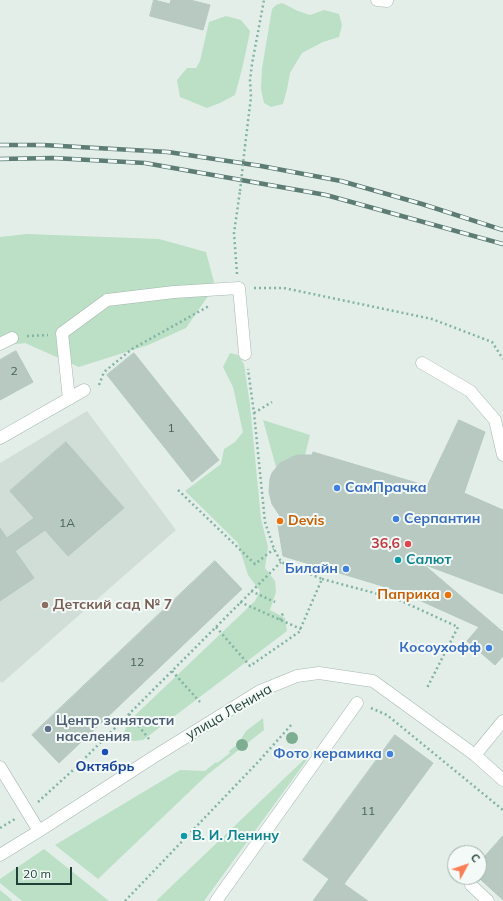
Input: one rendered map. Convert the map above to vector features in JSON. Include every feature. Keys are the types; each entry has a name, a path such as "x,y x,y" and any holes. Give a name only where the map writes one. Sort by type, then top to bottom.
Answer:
{"street":[{"path":"69,399 62,333 107,300 174,292 233,288 246,354"},
{"path":"0,344 12,338"},
{"path":"422,363 470,391 495,420 503,455"},
{"path":"0,438 84,390"},
{"name":"улица Ленина","path":"0,854 39,831 260,691 297,676 319,672 373,681 475,755 503,780"},
{"path":"216,901 357,703"},
{"path":"475,755 503,721"},
{"path":"0,767 39,831"},
{"path":"471,886 488,901"}],"path":[{"path":"98,388 104,372 132,349 221,300 233,288 236,254 234,233 251,97 250,80 264,0"},
{"path":"233,288 284,288 432,319 492,342 503,359"},
{"path":"12,338 62,333"},
{"path":"246,354 254,413 265,522 274,549 281,562 322,579 397,599 458,627 428,688"},
{"path":"254,413 272,402"},
{"path":"178,490 255,564 274,549"},
{"path":"0,828 27,812 72,771 281,562"},
{"path":"216,627 250,666 299,632 322,579"},
{"path":"251,591 275,602"},
{"path":"240,602 300,629"},
{"path":"280,620 283,613"},
{"path":"172,671 200,702"},
{"path":"357,703 387,715 503,810"},
{"path":"129,714 148,739"},
{"path":"126,901 292,724"}],"shaded area":[{"name":"Детский сад № 7","path":"87,411 176,530 2,683 0,681 0,463"}],"green space":[{"path":"282,3 310,15 324,10 339,14 342,25 339,37 323,42 302,53 290,73 283,104 271,107 264,103 261,89 262,68 272,9 276,5"},
{"path":"226,16 241,20 250,31 247,47 235,95 207,108 180,97 177,80 187,68 196,68 200,61 209,22"},
{"path":"27,234 159,239 206,252 215,286 186,328 148,345 79,367 25,343 0,346 0,237"},
{"path":"230,353 238,355 244,364 250,405 261,519 268,547 265,568 275,581 276,592 270,610 285,618 287,631 143,740 133,741 127,739 124,733 128,722 255,601 260,591 248,575 238,543 185,491 221,464 224,449 235,442 243,432 233,387 223,367"},
{"path":"263,420 310,435 305,455 289,458 276,467"},
{"path":"263,718 264,730 207,775 98,879 55,845 180,770 205,771 230,753 229,751 238,744 246,731"},
{"path":"314,750 204,901 156,901"},
{"path":"44,849 109,901 22,901 0,883 0,879"},
{"path":"0,890 12,900 12,901 0,901"}],"building":[{"path":"154,0 170,4 171,0 190,0 210,5 203,30 150,16"},
{"path":"16,351 33,382 0,400 0,360"},
{"path":"134,353 219,460 192,482 107,375"},
{"name":"Серпантин","path":"459,420 485,432 464,493 503,510 503,594 423,564 503,632 503,656 495,665 467,641 479,627 399,591 283,556 277,519 280,516 272,504 269,492 272,473 280,463 298,455 312,455 313,452 427,486"},
{"path":"66,442 124,508 68,556 45,530 15,551 34,578 0,601 0,528 7,538 34,518 10,491"},
{"path":"215,561 242,589 59,763 32,735"},
{"path":"395,735 433,763 344,884 368,901 313,901 329,879 303,860"},
{"path":"503,836 503,900 487,885 487,854"}],"railway":[{"path":"0,145 43,145 168,152 261,166 341,181 422,204 503,230"},
{"path":"0,159 53,158 145,163 326,195 503,244"}],"place":[{"name":"СамПрачка","path":"337,488"},
{"name":"Серпантин","path":"396,519"},
{"name":"Devis","path":"280,521"},
{"name":"36,6","path":"408,544"},
{"name":"Салют","path":"398,560"},
{"name":"Билайн","path":"346,569"},
{"name":"Паприка","path":"448,595"},
{"name":"Детский сад № 7","path":"45,605"},
{"name":"Косоухофф","path":"489,648"},
{"name":"Центр занятости населения","path":"48,729"},
{"name":"Октябрь","path":"105,752"},
{"name":"Фото керамика","path":"390,754"},
{"name":"В. И. Ленину","path":"184,836"}]}
